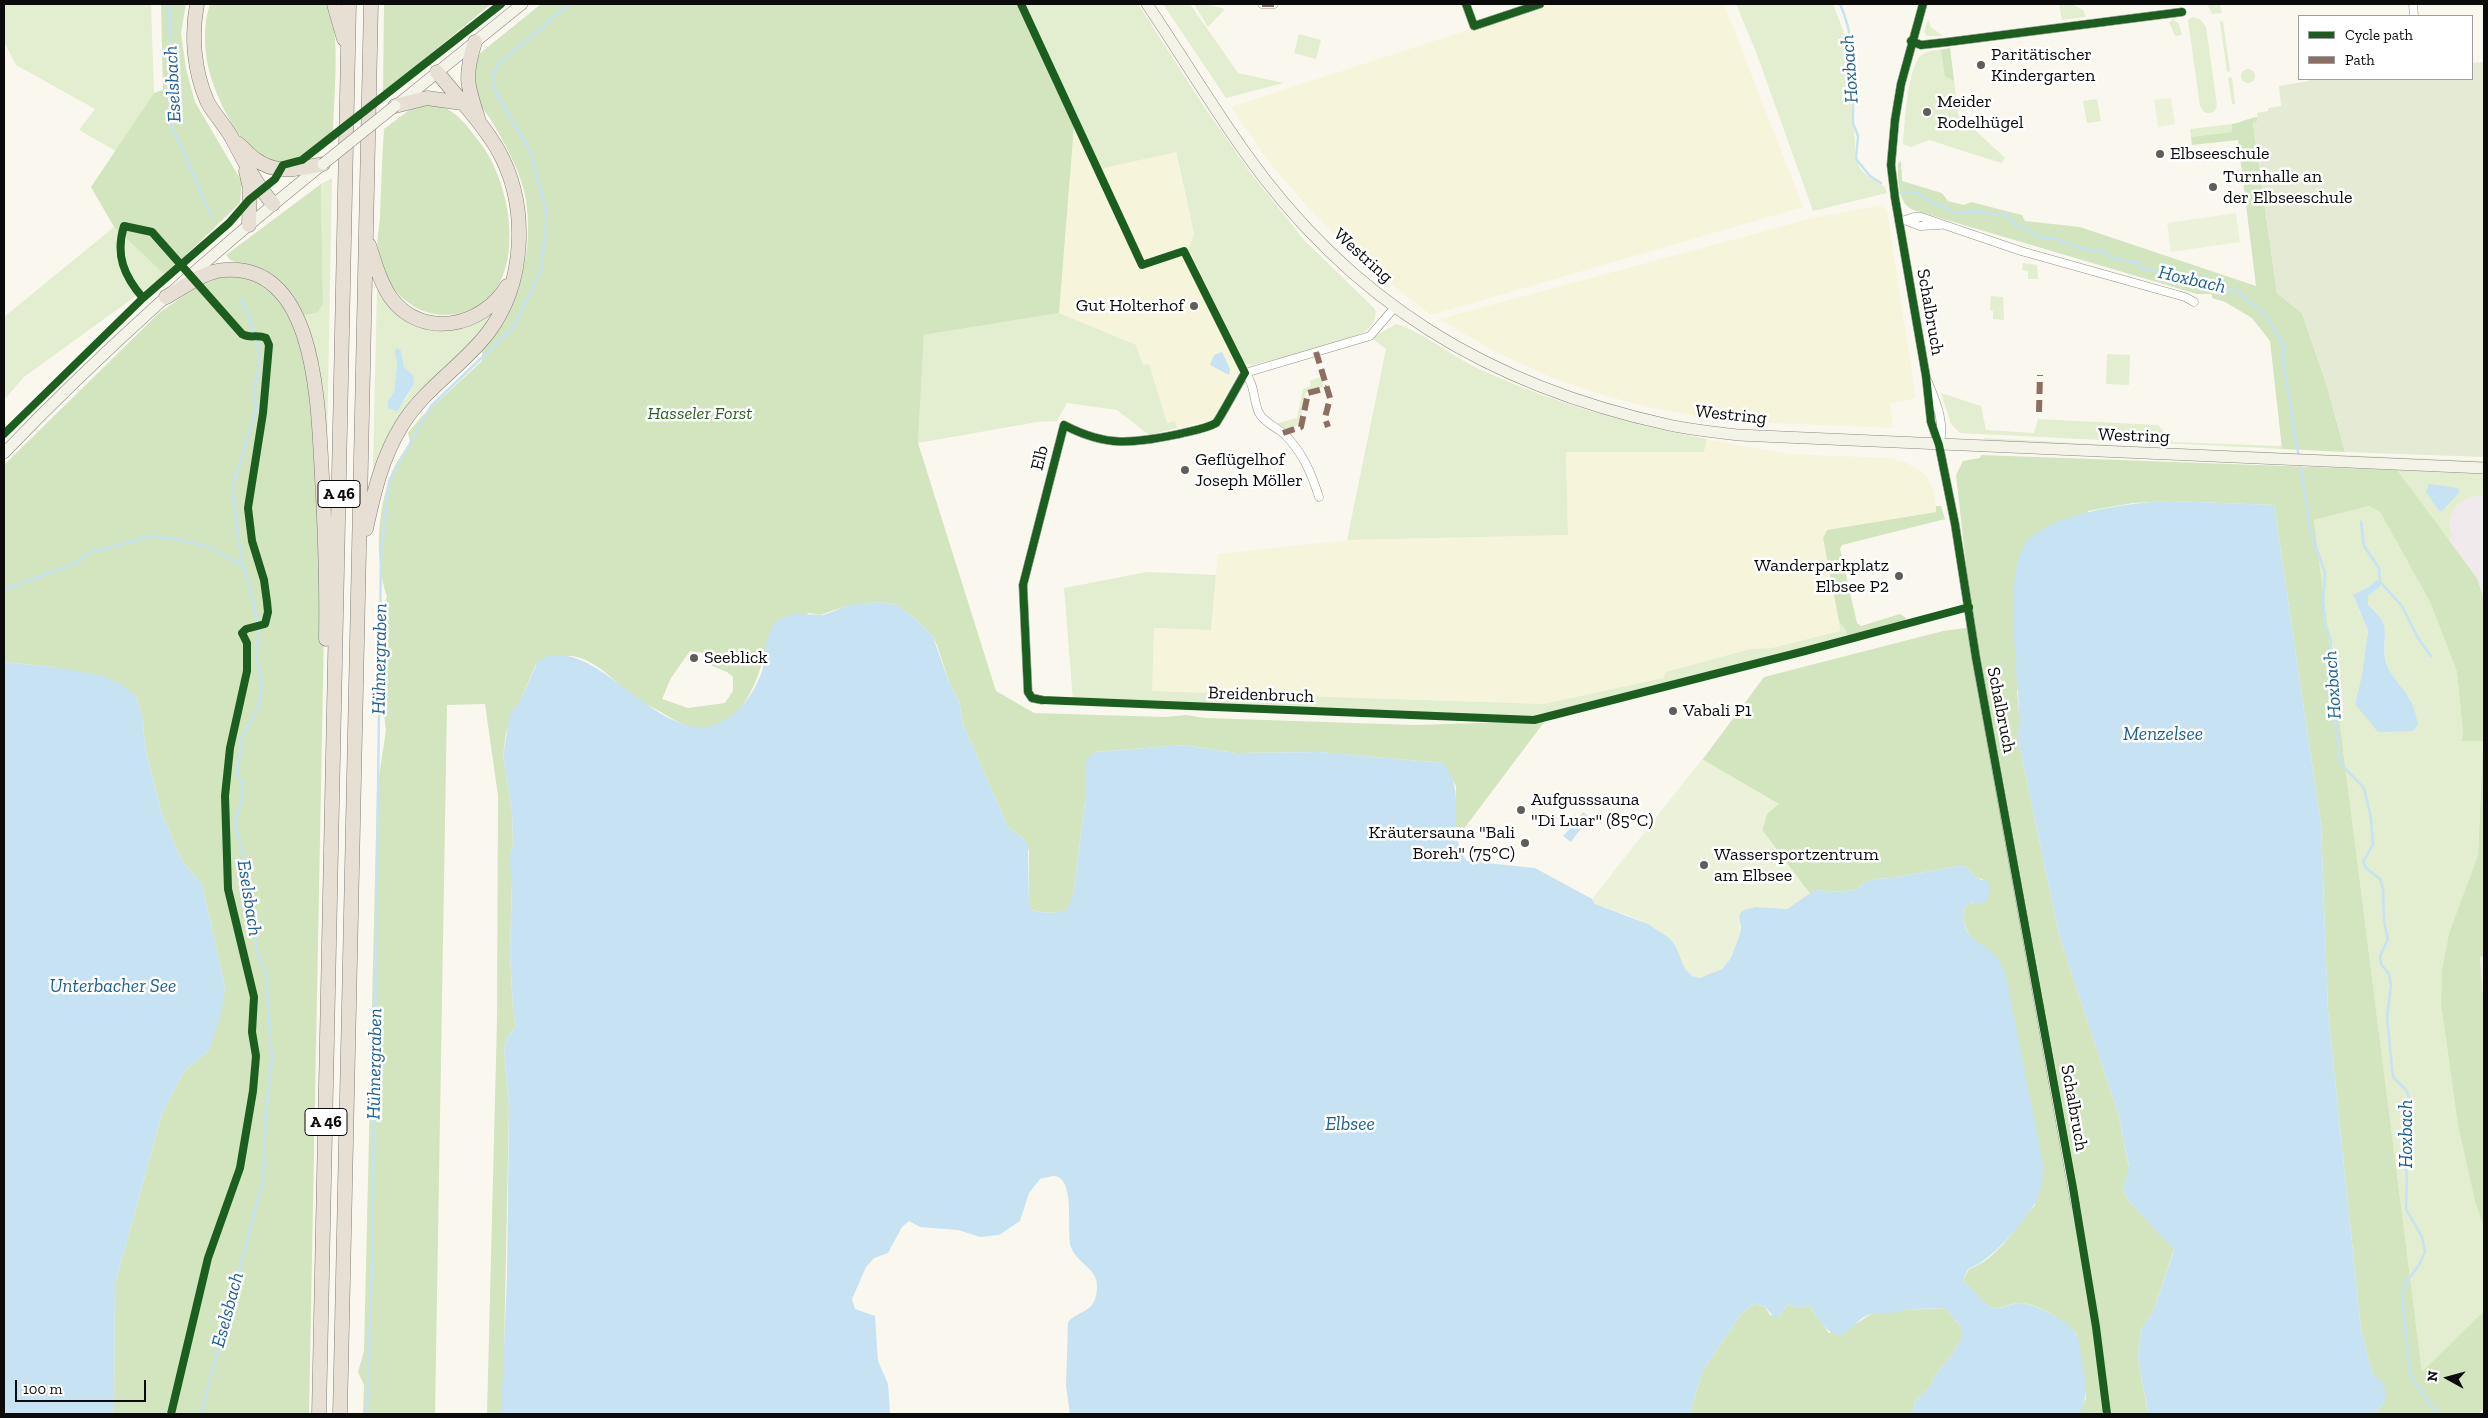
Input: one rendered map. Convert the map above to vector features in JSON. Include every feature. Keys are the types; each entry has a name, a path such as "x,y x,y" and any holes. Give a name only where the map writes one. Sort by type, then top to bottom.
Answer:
{"highway":[{"path":"334,4 348,52"},
{"name":"A 46","path":"319,1414 349,4"},
{"name":"A 46","path":"340,1414 371,4"},
{"path":"197,6 194,50 198,76 208,102 242,159 273,204"},
{"path":"475,42 467,71 467,80 481,126"},
{"path":"359,559 374,493 390,448 416,405 487,334 509,297 516,270 519,237 513,191 498,150 437,72"},
{"path":"396,106 426,98 462,103"},
{"path":"232,140 256,160 274,169 291,171 323,164"},
{"path":"242,159 250,188 249,225"},
{"path":"366,237 382,284 392,300 405,311 420,319 438,324 466,321 481,314 502,294 516,270"},
{"path":"166,297 216,271 233,270 250,273 272,283 281,292 294,314 312,363 318,401 326,548 326,660 334,674"}],"main road":[{"path":"4,453 53,402 166,297 273,204 522,4"},
{"name":"Westring","path":"1147,4 1245,152 1298,218 1352,272 1395,307 1459,350 1497,369 1547,390 1624,414 1672,425 1738,435 2484,468"}],"street":[{"path":"1262,4 1274,4"},
{"path":"1466,4 1474,26 1540,4"},
{"name":"Schalbruch","path":"1923,4 1901,84 1891,165 1895,198 1903,221 1931,422 1939,445 2075,1204"},
{"path":"1911,42 1921,45 2182,12"},
{"path":"1903,221 1914,217 1921,217 1940,225 2185,297 2194,302"},
{"path":"1319,497 1309,466 1297,449 1283,433 1260,415 1250,380 1245,373 1370,336 1395,307"},
{"name":"Elb","path":"1042,700 1032,698 1028,692 1023,585 1064,425 1079,433 1118,443 1134,443 1196,430 1217,422 1245,373"}],"shaded area":[{"path":"1548,4 1724,4 1803,207 1431,315 1367,266 1311,211 1268,161 1231,107"},
{"path":"1075,114 1100,169 1175,152 1194,233 1189,249 1242,361 1238,367 1238,373 1214,418 1207,422 1177,428 1175,422 1167,423 1149,364 1143,365 1136,345 1059,313"},
{"path":"1881,205 1887,211 1916,398 1890,404 1893,428 1723,421 1657,409 1602,395 1550,377 1492,350 1439,319 1813,218"},
{"path":"1707,439 1789,454 1890,458 1905,462 1926,475 1934,491 1937,512 1826,530 1823,538 1840,631 1772,648 1750,649 1666,672 1664,678 1544,704 1151,691 1154,628 1211,630 1218,554 1347,540 1568,535 1566,452 1704,452"},
{"path":"2401,475 2484,480 2484,599 2477,578"},
{"path":"2484,956 2484,1010 2480,957"}],"green space":[{"path":"4,4 151,4 154,93 116,151 79,130 95,109 16,65 4,42"},
{"path":"161,4 186,4 181,33 186,69 195,102 242,182 240,203 165,275 114,227 91,187 154,93 163,90"},
{"path":"210,4 330,4 336,52 333,133 303,157 282,163 268,160 243,139 232,124 215,90 207,61 205,32"},
{"path":"384,4 491,4 383,93"},
{"name":"Hasseler Forst","path":"541,4 1024,4 1075,114 1059,313 924,335 918,443 996,691 1034,713 1165,717 1186,715 1205,718 1415,725 1545,721 1460,834 1456,833 1456,786 1443,763 1319,752 1236,753 1183,745 1095,752 1085,765 1085,802 1073,896 1068,910 1045,912 1031,910 1029,905 1029,851 1024,839 1008,827 963,724 959,701 950,685 937,645 933,637 918,621 897,605 879,602 846,606 820,615 809,613 769,636 755,684 746,700 736,713 724,723 709,728 691,727 674,720 637,699 596,666 579,657 562,657 536,664 515,708 506,733 503,756 512,811 510,954 513,1010 516,1026 507,1038 504,1049 509,1109 503,1401 501,1414 487,1414 497,1020 498,796 485,704 447,705 435,1414 363,1414 364,1385 358,1372 364,1351 377,790 386,730 381,678 387,663 381,609 387,597 380,566 380,518 392,472 410,442 408,433 422,416 482,361 485,341 503,318 517,291 522,276 527,246 528,215 521,179 507,149 477,100 472,87 472,70 479,54","holes":["690,651 703,653 705,663 727,672 733,677 733,691 725,703 688,708 662,699 671,678"]},
{"path":"1024,4 1138,4 1203,105 1249,171 1304,240 1375,309 1376,315 1368,329 1331,345 1253,365 1242,361 1189,249 1194,233 1176,152 1100,169"},
{"path":"1163,4 1190,4 1238,73 1284,83 1226,98"},
{"path":"1194,4 1206,4 1225,9 1208,27"},
{"path":"1736,4 1833,4 1846,38 1856,159 1861,170 1885,187 1887,193 1813,211 1756,52"},
{"path":"2072,4 2083,10 2086,17 2062,20 2059,5"},
{"path":"2207,4 2220,4 2222,13 2212,14"},
{"path":"2193,17 2201,20 2206,27 2217,105 2214,111 2210,113 2204,112 2200,106 2188,20"},
{"path":"1928,19 1931,27 1943,36 1927,36 1924,32"},
{"path":"2173,19 2179,24 2182,35 2175,36 2169,22"},
{"path":"2223,21 2230,71 2227,72 2220,22"},
{"path":"1299,34 1321,40 1316,59 1294,53"},
{"path":"1950,48 1958,114 2005,158 2001,163 1929,140 1911,147 1903,144 1908,95 1913,69 1923,54"},
{"path":"1950,48 1954,81 1945,76 1941,50"},
{"path":"2484,62 2484,457 2345,452 2327,386 2302,313 2277,293 2253,122 2258,121 2257,113 2268,111 2268,108 2281,106 2279,86 2309,80 2473,80 2473,63"},
{"path":"2248,69 2253,71 2255,76 2253,81 2248,83 2243,81 2241,76 2243,71"},
{"path":"2232,77 2235,104 2232,104 2228,78"},
{"path":"2171,98 2175,124 2158,127 2154,100"},
{"path":"2097,99 2101,121 2087,123 2083,101"},
{"path":"426,103 444,107 458,117 481,144 499,178 509,220 507,263 501,281 490,297 481,304 464,312 449,315 434,314 421,310 409,303 389,282 382,269 377,250 384,129 408,111"},
{"path":"2257,117 2258,122 2253,123 2277,293 2302,313 2327,386 2345,452 2282,449 2270,341 2252,318 2225,302 2212,298 2212,294 2197,294 1913,210 1904,202 1901,196 1898,164 1901,161 1902,181 1942,193 1948,201 1964,205 1971,202 2022,215 2025,221 2080,227 2256,286 2238,140 2192,145 2191,137 2232,132 2232,124"},
{"path":"2232,124 2233,132 2191,137 2190,129"},
{"path":"332,178 327,442 301,316 323,303 321,184"},
{"path":"321,184 323,303 318,312 301,316 290,292 277,281 261,271 230,260 226,255"},
{"path":"2236,213 2240,242 2171,252 2167,223"},
{"path":"114,227 165,275 24,377 4,400 4,317"},
{"path":"2023,263 2037,265 2038,279 2028,279 2028,271 2022,270"},
{"path":"216,276 244,276 263,284 277,295 295,327 311,385 325,578 309,1414 112,1414 114,1406 115,1284 162,1114 183,1073 209,1050 225,987 202,884 182,861 161,811 146,752 142,716 136,696 53,667 4,662 4,465 159,313 206,280"},
{"path":"377,285 432,325 496,305 497,315 441,376 377,469 373,468","holes":["401,350 404,367 412,375 414,384 405,400 392,410 390,399 394,392 396,358"]},
{"path":"1991,296 2003,297 2004,320 1993,319 1993,311 1990,310"},
{"path":"1059,313 1136,345 1143,365 1149,364 1167,423 1175,421 1177,428 1149,435 1117,410 1067,403 1057,421 1037,422 918,443 924,335"},
{"path":"1396,324 1426,338 1473,366 1558,401 1617,419 1707,439 1704,452 1566,452 1568,535 1347,540 1386,349 1372,338"},
{"path":"2107,354 2130,355 2129,385 2106,384"},
{"path":"1321,377 1324,387 1306,392 1300,424 1282,430 1275,424 1297,418 1303,389 1311,386 1310,381"},
{"path":"1941,393 1981,406 1986,430 2034,433 2038,419 2158,425 2173,442 2282,446 2282,449 1960,433 1951,424"},
{"path":"1985,438 2484,461 2484,463 1983,440"},
{"path":"1981,455 2397,470 2477,578 2484,599 2484,956 2480,957 2484,1010 2484,1228 2475,1202 2458,1126 2441,1004 2442,969 2449,933 2478,855 2483,741 2461,741 2463,733 2457,672 2430,602 2380,512 2369,506 2314,520 2422,1372 2484,1311 2484,1409 2478,1414 2375,1414 2386,1399 2373,1375 2361,1330 2328,1011 2321,825 2274,505 2171,501 2133,503 2088,511 2017,691 2020,723 2018,739 2059,935 2118,1113 2129,1168 2123,1189 2128,1200 2174,1249 2152,1314 2141,1329 2138,1358 2148,1414 2079,1414 2086,1398 2076,1333 2058,1318 2034,1306 2020,1303 1997,1308 1989,1307 1963,1280 1969,1269 1979,1265 1997,1251 2035,1205 1996,957 1970,935 1964,923 1966,905 1984,903 1983,879 1976,878 1967,867 1957,866 1893,878 1874,879 1863,883 1858,889 1841,892 1815,890 1810,894 1762,830 1767,814 1688,779 1764,677 1943,631 1973,627 1956,475 1963,461 1980,458"},
{"path":"2397,470 2484,474 2484,495 2466,499 2456,507 2449,521 2450,532 2453,536 2447,539"},
{"path":"1936,506 1941,506 1945,519 1842,545 1840,549 1857,623 1861,626 1900,614 1906,618 1903,624 1848,636 1844,627 1839,622 1823,538 1827,530 1936,512"},
{"path":"2369,506 2380,512 2430,602 2457,672 2463,733 2461,740 2483,740 2478,855 2449,933 2442,969 2441,1004 2458,1126 2475,1202 2484,1228 2484,1311 2422,1373 2314,520","holes":["2376,581 2380,587 2368,596 2368,605 2381,618 2386,661 2390,671 2411,700 2355,704 2362,674 2368,631 2353,596"]},
{"path":"1147,572 1216,575 1211,630 1154,628 1152,691 1544,704 1663,678 1666,672 1750,649 1772,648 1840,631 1839,622 1844,627 1848,636 1605,701 1575,705 1531,718 1073,700 1064,588"},
{"name":"Wassersportzentrum am Elbsee","path":"1702,759 1779,804 1767,814 1762,830 1810,894 1787,909 1756,907 1739,917 1740,934 1738,943 1726,965 1706,976 1695,977 1685,969 1675,947 1668,938 1652,926 1595,904 1592,899"},
{"path":"1755,1303 1765,1307 1770,1315 1779,1316 1788,1304 1798,1308 1809,1306 1829,1333 1856,1324 1872,1314 1881,1312 1945,1308 1962,1328 1962,1338 1950,1357 1934,1376 1930,1387 1916,1400 1911,1414 1690,1414 1702,1372 1741,1314"}],"water":[{"path":"396,348 401,350 404,367 413,375 414,384 397,411 388,408 388,401 394,392 397,364"},
{"path":"1222,352 1230,369 1229,375 1210,365 1214,355"},
{"path":"2429,484 2458,488 2459,493 2442,511 2439,511 2426,492"},
{"name":"Menzelsee","path":"2171,501 2274,505 2321,825 2328,1011 2361,1330 2373,1375 2384,1383 2386,1399 2375,1414 2148,1413 2138,1358 2141,1329 2152,1314 2174,1250 2128,1200 2123,1189 2129,1167 2118,1113 2059,935 2018,739 2019,712 2013,606 2015,574 2022,549 2032,537 2048,526 2067,518 2112,507"},
{"path":"2376,580 2380,582 2380,587 2368,596 2368,605 2376,612 2384,626 2385,653 2388,667 2414,708 2418,724 2413,731 2378,732 2355,704 2362,674 2368,631 2353,595 2369,587"},
{"name":"Elbsee","path":"879,602 897,605 918,621 933,637 950,685 959,701 963,724 1008,827 1024,839 1028,845 1029,905 1031,910 1049,913 1067,910 1073,896 1085,802 1085,765 1088,758 1095,752 1183,745 1236,753 1320,752 1443,763 1451,774 1454,786 1457,837 1460,850 1467,861 1535,868 1592,899 1595,904 1648,924 1668,937 1675,945 1685,969 1692,976 1700,978 1722,969 1731,958 1741,928 1739,917 1741,912 1747,909 1756,907 1787,909 1815,890 1841,892 1858,889 1863,883 1874,879 1893,878 1957,866 1967,867 1976,878 1989,882 1989,894 1984,903 1966,905 1964,924 1971,936 1997,957 2005,971 2044,1168 2038,1196 2029,1213 2005,1242 1986,1259 1968,1269 1963,1280 1989,1307 1997,1308 2019,1303 2032,1306 2049,1313 2075,1332 2080,1349 2086,1391 2084,1403 2079,1414 1911,1414 1916,1400 1930,1387 1934,1376 1950,1357 1962,1338 1962,1328 1945,1308 1911,1309 1888,1314 1870,1314 1840,1336 1826,1328 1809,1306 1798,1308 1788,1304 1779,1316 1774,1317 1765,1307 1755,1303 1741,1314 1702,1372 1690,1414 1070,1414 1066,1386 1068,1322 1091,1306 1096,1296 1097,1287 1091,1270 1077,1257 1071,1247 1066,1187 1062,1180 1055,1176 1040,1179 1029,1193 1020,1221 999,1235 980,1237 958,1230 920,1227 909,1221 902,1227 888,1253 874,1258 866,1267 852,1299 855,1309 875,1316 878,1361 888,1384 890,1414 501,1414 507,1277 509,1109 504,1049 507,1038 516,1026 513,1010 510,954 512,881 509,858 513,845 512,811 503,756 510,714 520,701 538,661 557,655 577,659 598,669 660,713 681,724 702,727 713,725 732,715 748,698 763,668 771,628 780,619 795,614 821,615 850,605"},
{"name":"Unterbacher See","path":"4,662 53,667 104,676 122,685 136,696 142,716 146,752 161,811 182,861 202,884 225,987 220,1018 209,1050 183,1073 162,1114 115,1284 114,1406 112,1414 4,1414"},
{"path":"1583,812 1592,819 1588,825 1585,823 1571,842 1563,836 1575,823 1572,821 1575,814 1577,820"}],"waterway":[{"name":"Eselsbach","path":"169,4 173,128 211,216"},
{"name":"Hühnergraben","path":"367,1414 372,1265 381,553 389,481 431,406 513,328 541,271 547,216 531,152 496,93 492,78 498,64 570,4"},
{"name":"Hoxbach","path":"1840,4 1852,47 1853,123 1858,136 1856,159 1870,176 1881,183"},
{"name":"Hoxbach","path":"1900,193 1916,192 1952,213 1981,211 1992,215 2007,215 2016,226 2023,226 2039,237 2057,239 2084,249 2104,252 2112,258 2138,263 2142,269 2173,274 2182,279 2207,282 2218,288 2238,291 2266,316 2284,344 2283,360 2299,458"},
{"name":"Eselsbach","path":"201,1414 263,1180 266,1111 272,1059 266,975 257,952 253,913 242,873 243,857 235,824 242,797 242,782 237,774 242,737 259,706 262,682 256,654 259,633 241,556 232,489 256,410 254,389 259,367 258,348 249,317 241,299"},
{"name":"Hoxbach","path":"2300,463 2310,529 2325,573 2323,603 2325,623 2331,641 2329,664 2340,763 2364,788 2371,818 2373,844 2363,862 2366,868 2380,879 2383,889 2384,921 2388,939 2380,956 2381,964 2389,974 2391,985 2387,1017 2393,1077 2407,1091 2410,1104 2404,1157 2407,1176 2406,1209 2422,1237 2425,1252 2419,1265 2405,1284 2402,1295 2410,1374 2429,1404 2439,1414"},
{"path":"2361,522 2364,546 2379,568 2380,582 2402,606 2418,638 2431,656"},
{"path":"4,590 76,563 89,553 152,536 181,540 212,548 243,566"}],"marked path":[{"path":"1262,4 1274,4"},
{"path":"1316,352 1330,398 1325,418 1328,427"},
{"path":"2039,412 2040,375"},
{"path":"1283,433 1301,427 1308,393 1327,388"}],"cycle path":[{"path":"4,434 143,298 229,223 249,200 275,179 283,165 302,160 501,4"},
{"name":"Breidenbruch","path":"1021,4 1142,265 1184,251 1245,373 1216,423 1203,428 1147,440 1120,441 1094,437 1064,425 1023,585 1028,692 1032,698 1042,700 1534,720 1969,607"},
{"path":"1466,4 1474,26 1540,4"},
{"path":"1923,4 1901,84 1895,120 1891,165 1895,198 1926,376 1931,422 1939,445 1955,524 1976,658 2073,1188 2096,1327 2107,1414"},
{"path":"1911,41 1921,45 2182,12"},
{"path":"143,298 131,282 123,265 120,246 124,226 152,232 242,334 266,338 269,345 263,413 248,508 252,541 264,580 268,612 265,624 246,629 242,633 247,643 247,671 230,748 225,796 228,889 254,997 252,1032 256,1056 253,1091 240,1168 208,1258 171,1414"}],"place":[{"name":"Paritätischer Kindergarten","path":"1981,65"},
{"name":"Meider Rodelhügel","path":"1927,112"},
{"name":"Elbseeschule","path":"2160,154"},
{"name":"Turnhalle an der Elbseeschule","path":"2213,187"},
{"name":"Gut Holterhof","path":"1194,306"},
{"name":"Geflügelhof Joseph Möller","path":"1185,470"},
{"name":"Wanderparkplatz Elbsee P2","path":"1899,576"},
{"name":"Seeblick","path":"694,658"},
{"name":"Vabali P1","path":"1673,711"},
{"name":"Aufgusssauna \"Di Luar\" (85°C)","path":"1521,810"},
{"name":"Kräutersauna \"Bali Boreh\" (75°C)","path":"1525,843"},
{"name":"Wassersportzentrum am Elbsee","path":"1704,865"}]}
